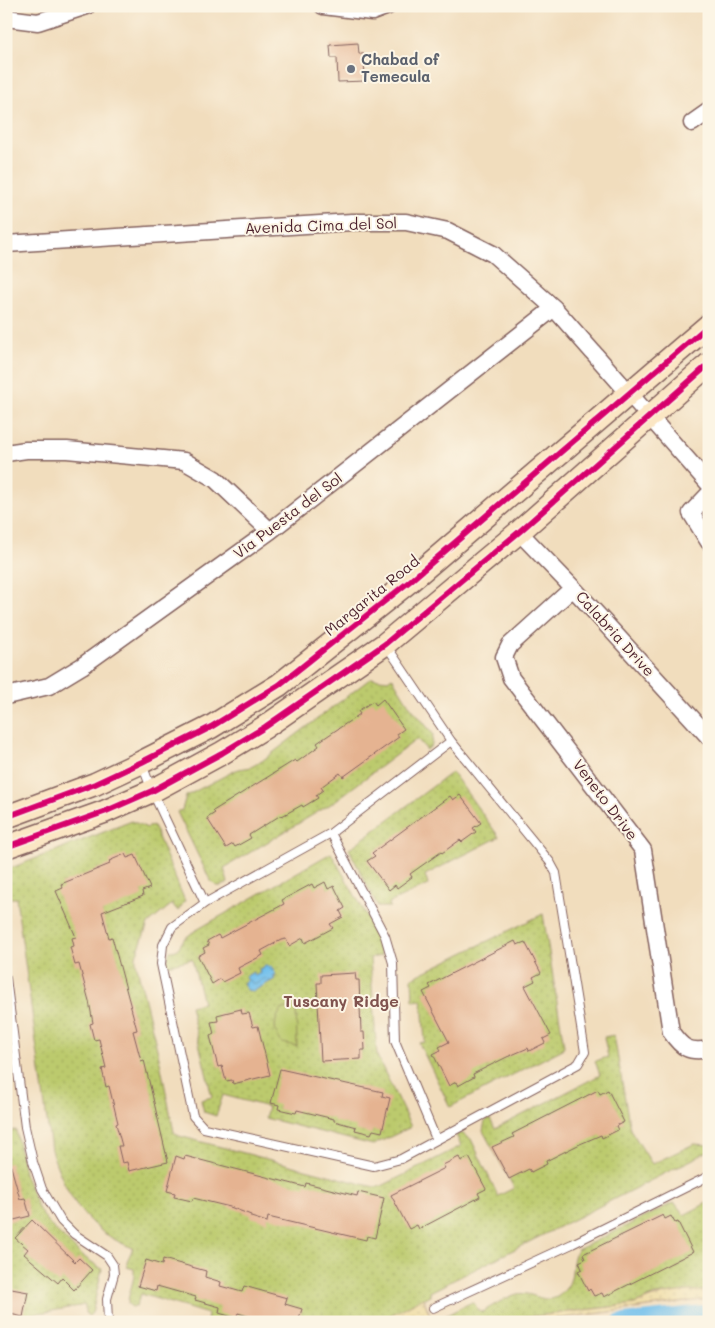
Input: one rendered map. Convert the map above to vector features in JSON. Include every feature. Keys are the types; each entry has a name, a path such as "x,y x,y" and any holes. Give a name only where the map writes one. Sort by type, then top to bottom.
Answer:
{"main road":[{"name":"Margarita Road","path":"6,816 95,784 142,762 210,727 279,685 410,581 709,325"},
{"path":"6,847 104,812 152,791 222,754 265,727 386,644 518,532 709,364"}],"street":[{"path":"6,18 38,22 87,6"},
{"path":"322,6 372,12 388,6"},
{"path":"692,123 709,111"},
{"name":"Avenida Cima del Sol","path":"6,244 352,222 406,222 448,231 493,254 554,308 709,484"},
{"name":"Via Puesta del Sol","path":"6,696 49,686 82,666 270,531 554,308"},
{"path":"6,453 26,450 67,450 184,461 215,479 270,531"},
{"path":"709,494 691,513 709,542"},
{"name":"Calabria Drive","path":"518,532 573,588 709,737"},
{"name":"Veneto Drive","path":"573,588 510,645 504,657 511,678 643,850 671,1032 682,1047 698,1051 709,1049"}],"lane":[{"path":"386,644 451,741 550,862 556,873 585,1052 578,1064 401,1159 374,1166 204,1128 193,1116 161,964 163,945 172,927 205,903 331,833 451,741"},
{"path":"142,762 152,791 205,903"},
{"path":"331,833 385,936 393,964 395,1041 436,1139"},
{"path":"6,978 25,1127 33,1162 42,1189 61,1221 74,1234 107,1256 113,1265 114,1274 107,1299 108,1322"},
{"path":"433,1308 564,1248 709,1176"}],"green space":[{"path":"392,677 410,706 433,734 432,745 427,750 417,739 331,804 224,868 228,883 216,886 210,880 177,812 182,810 186,796 238,769 251,767 262,761 371,678 388,680"},
{"path":"452,772 499,837 425,875 428,885 389,903 390,907 378,907 349,849"},
{"path":"132,821 147,828 153,825 185,901 178,911 172,904 148,924 136,956 174,1132 179,1136 374,1187 382,1186 461,1146 456,1135 461,1133 471,1139 498,1196 514,1188 483,1131 485,1121 490,1119 495,1129 600,1075 595,1061 608,1057 604,1037 614,1035 630,1129 652,1164 694,1144 709,1145 709,1151 430,1292 430,1295 389,1316 389,1322 207,1321 208,1314 141,1294 136,1306 132,1307 128,1304 134,1269 127,1267 127,1261 133,1248 116,1241 102,1232 80,1210 64,1182 51,1150 16,898 6,898 6,870"},
{"path":"331,853 377,934 381,956 370,958 377,1056 411,1127 373,1145 265,1118 268,1107 223,1095 216,1116 204,1112 201,1100 212,1097 190,1006 203,1003 192,959 168,965 166,962 170,951 177,950 184,939 193,932"},
{"path":"543,914 564,1046 561,1050 450,1107 419,1043 425,1042 422,1000 413,1001 412,978"},
{"path":"296,1006 297,1046 282,1043 275,1026 282,1009"},
{"path":"16,1130 24,1173 38,1208 48,1223 80,1254 102,1269 92,1313 89,1316 85,1313 85,1305 34,1314 34,1322 6,1322 6,1131"},
{"path":"709,1202 709,1291 655,1295 635,1304 486,1322 433,1322 470,1303 474,1303 478,1310 482,1312 517,1294 548,1299 555,1298 561,1294 569,1283 577,1250 671,1204 675,1203 684,1215"},
{"path":"709,1309 709,1317 652,1322 604,1322 674,1311"}],"sand":[{"path":"709,1291 709,1299 532,1322 486,1322 635,1304 671,1293"},
{"path":"423,1298 433,1322 389,1322 389,1316"}],"water":[{"path":"267,965 268,967 271,966 276,975 273,976 275,979 252,992 248,991 243,983 247,981 245,977 253,972 255,976 260,973 259,969"}],"building":[{"name":"Chabad of Temecula","path":"358,43 359,54 364,54 365,81 338,82 337,58 331,58 330,45"},
{"path":"383,699 404,729 397,734 399,737 343,777 340,773 321,787 323,790 316,795 318,798 303,807 302,805 281,815 249,835 251,838 235,847 233,844 226,848 207,818 215,813 213,811 295,760 297,762 319,746 317,743 360,714 358,711 373,701 376,705"},
{"path":"460,795 481,823 473,828 476,832 462,842 460,840 441,852 410,874 412,877 397,888 395,885 389,890 367,861 375,856 372,853 450,796 453,800"},
{"path":"125,854 127,858 135,855 150,888 142,891 143,896 102,912 109,938 112,937 137,1030 133,1031 141,1061 144,1060 168,1162 129,1171 127,1162 122,1163 118,1146 122,1146 116,1124 118,1123 109,1086 106,1087 102,1069 106,1068 99,1039 94,1040 90,1024 93,1023 89,1001 79,964 75,965 70,947 74,946 72,938 76,937 56,891 63,888 61,884 110,864 109,861"},
{"path":"325,882 328,889 334,886 345,908 340,911 343,917 330,924 333,928 305,943 303,938 289,946 286,939 281,940 261,951 263,955 238,968 240,973 222,982 220,979 212,984 198,956 205,952 203,948 209,945 207,941 218,935 220,938 284,904 282,900 312,884 314,888"},
{"path":"515,941 517,945 525,942 541,973 533,977 535,981 525,986 551,1035 543,1039 545,1043 529,1051 528,1048 507,1057 473,1074 474,1077 458,1086 456,1082 449,1086 433,1054 441,1050 439,1047 449,1042 423,992 431,988 429,985"},
{"path":"355,973 356,980 359,980 361,1032 364,1032 365,1050 361,1050 361,1059 321,1061 317,983 321,983 321,975"},
{"path":"241,1009 242,1014 249,1013 253,1027 258,1026 270,1075 233,1084 232,1080 226,1081 222,1066 218,1067 210,1036 214,1034 211,1022 218,1021 217,1015"},
{"path":"280,1069 383,1092 382,1096 390,1098 382,1132 373,1130 371,1134 355,1130 356,1127 334,1121 334,1119 297,1110 296,1113 278,1109 279,1105 271,1103"},
{"path":"598,1090 600,1094 608,1090 624,1122 616,1126 618,1130 602,1138 601,1135 580,1144 546,1161 547,1164 531,1172 529,1169 509,1179 492,1147 514,1137 512,1134"},
{"path":"176,1156 184,1159 185,1156 305,1187 306,1183 357,1196 358,1192 384,1198 375,1238 367,1236 366,1240 268,1217 267,1222 230,1207 193,1198 192,1201 174,1197 175,1193 167,1191"},
{"path":"459,1157 461,1161 469,1157 486,1189 478,1193 480,1197 419,1229 417,1225 409,1229 391,1195 445,1168 443,1165"},
{"path":"10,1163 20,1199 25,1198 30,1216 6,1222 6,1164"},
{"path":"663,1215 665,1219 671,1216 675,1223 678,1222 693,1252 604,1297 602,1293 594,1296 590,1289 588,1291 578,1271 582,1269 579,1262 585,1259 583,1254"},
{"path":"32,1220 75,1262 79,1258 92,1270 74,1290 62,1278 58,1283 24,1254 28,1249 15,1238"},
{"path":"163,1259 206,1271 205,1277 221,1282 220,1286 242,1292 244,1286 287,1298 285,1304 302,1309 298,1322 267,1322 238,1313 236,1318 219,1313 220,1307 195,1300 196,1297 157,1286 156,1291 138,1286 146,1260 162,1265"},
{"path":"6,1288 28,1292 23,1317 6,1313"}],"waterway":[{"path":"620,1322 709,1312"}],"cycle path":[{"path":"6,817 95,784 142,762 211,727 279,685 410,581 709,325"},
{"path":"6,847 104,812 152,791 265,727 385,644 519,532 709,364"}],"place":[{"name":"Chabad of Temecula","path":"351,69"}],"district":[{"name":"Tuscany Ridge","path":"341,1001"}]}
